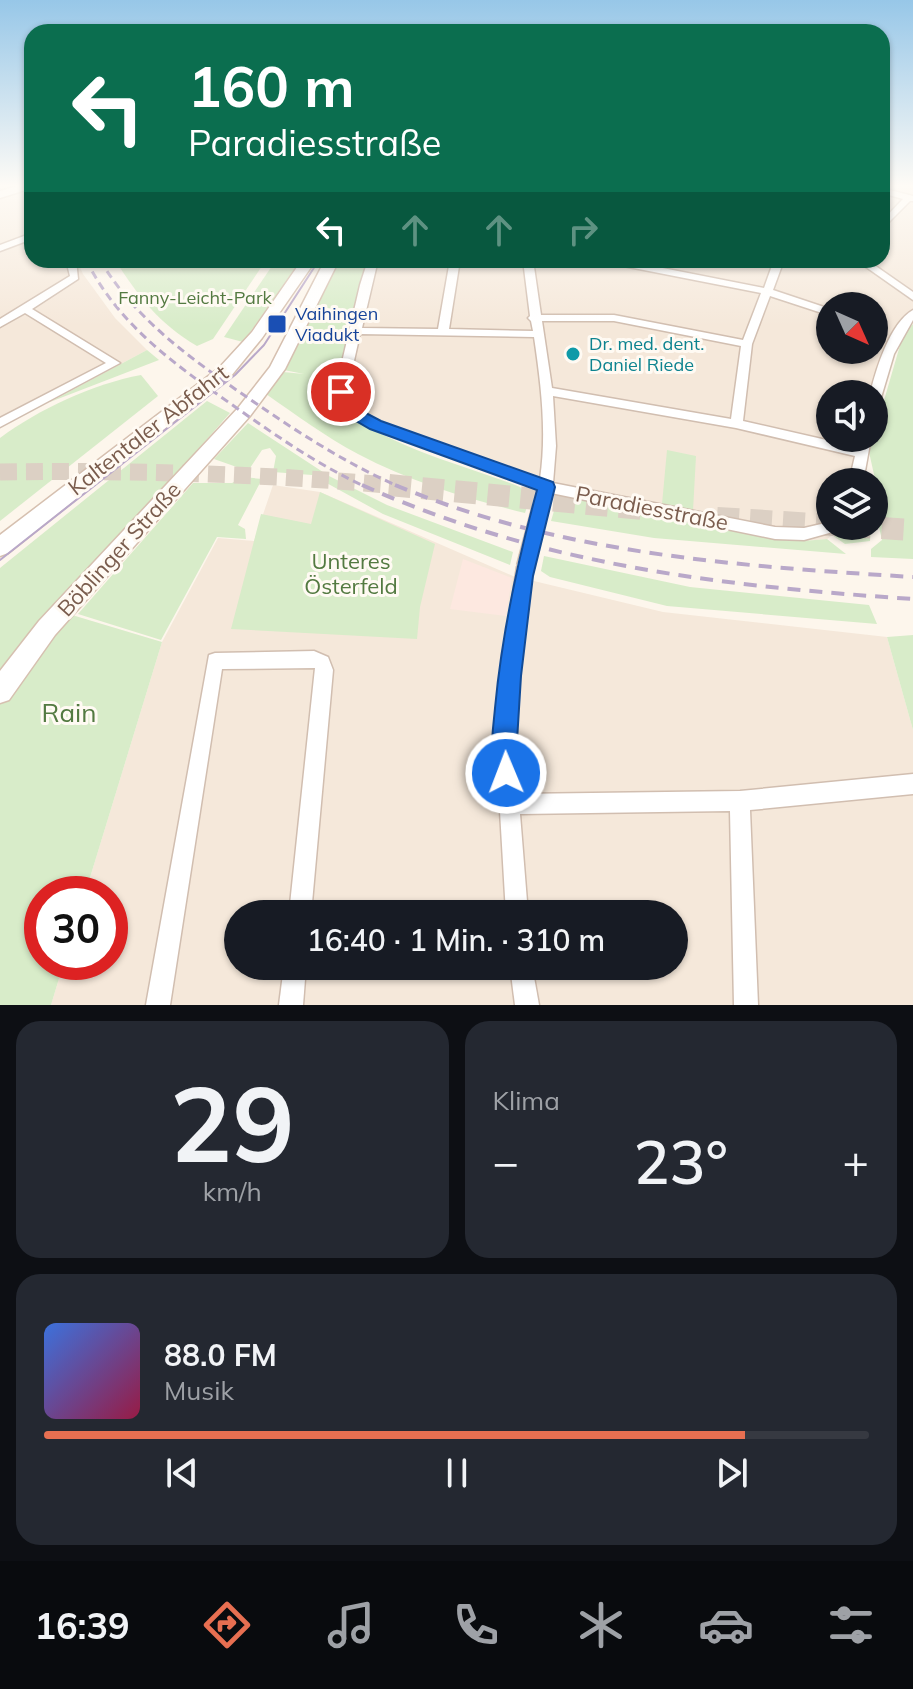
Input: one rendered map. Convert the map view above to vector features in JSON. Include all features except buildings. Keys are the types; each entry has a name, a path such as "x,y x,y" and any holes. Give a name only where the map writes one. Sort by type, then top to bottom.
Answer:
{"main road":[{"name":"Kaltentaler Abfahrt","path":"0,547 225,372 257,335 303,268"},
{"name":"Böblinger Straße","path":"0,691 47,628 244,412 286,355 328,268"}],"street":[{"path":"0,248 24,239"},
{"path":"0,324 75,277 73,268"},
{"name":"Paradiesstraße","path":"370,268 361,291 356,331 345,363 341,392 357,415 407,438 546,487 775,533 804,534 816,531"},
{"path":"443,332 454,268"},
{"path":"516,900 507,804 506,715 525,567 546,487 547,391 533,318 529,268"},
{"path":"655,268 766,291 816,308"},
{"path":"678,272 680,268"},
{"path":"736,424 747,344 776,268"},
{"path":"872,268 913,297"},
{"path":"0,423 113,364 112,360 25,309"},
{"path":"0,311 12,317"},
{"path":"880,380 899,329 913,313"},
{"path":"533,318 614,318 747,344"},
{"path":"356,331 537,334"},
{"path":"547,391 736,424 862,453 859,468"},
{"path":"158,1005 215,661 314,659 322,663 324,670 301,900"},
{"path":"507,804 740,801 913,784"},
{"path":"740,801 746,1005"},
{"path":"291,1005 294,980"},
{"path":"523,980 527,1005"}],"shaded area":[{"path":"0,232 24,232 24,268 80,268 115,318 147,350 50,402 45,399 0,420"},
{"path":"890,232 913,232 913,315 900,329 885,380 816,380 816,452 866,452 864,468 816,468 816,540 803,541 687,521 551,488 356,411 345,390 374,268 890,268"},
{"path":"273,485 320,492 513,576 663,612 887,637 913,730 913,1005 51,1005 59,980 128,980 128,876 90,876 162,642 218,538 254,541"},
{"path":"463,559 512,578 506,616 450,609"}],"green space":[{"name":"Fanny-Leicht-Park","path":"120,268 261,268 213,339 197,346 171,328 132,286"},
{"path":"271,268 296,268 243,342 224,337"},
{"path":"335,268 367,268 338,373 335,401 354,417 399,442 520,487 530,497 525,513 440,489 398,473 334,440 266,394 283,372 304,374 284,370"},
{"path":"913,324 913,559 871,557 871,549 882,540 888,540 888,468 873,468 869,452 888,452 888,387 903,335"},
{"path":"147,350 159,360 50,402"},
{"path":"141,375 158,396 0,521 0,438 67,399"},
{"name":"Rain","path":"207,401 230,413 137,519 62,612 162,642 90,876 24,876 24,980 59,980 51,1005 0,1005 0,568"},
{"path":"248,423 329,476 387,505 513,552 510,565 383,514 312,475 273,472 276,456 270,448 262,450 248,471 214,459"},
{"path":"667,450 696,456 693,511 662,504"},
{"path":"243,477 262,479 238,525 245,529 246,539 217,537 161,640 78,614 193,483 232,483"},
{"name":"Unteres Österfeld","path":"320,492 435,544 420,607 417,639 231,629 261,514 311,524"},
{"path":"559,494 777,537 803,541 828,540 846,554 654,538 551,521"},
{"path":"839,540 870,540 870,541 845,544"},
{"path":"544,556 690,587 869,605 877,624 667,606 550,577 541,571"},
{"path":"913,635 913,730 887,637"}],"tunnel":[{"path":"0,472 205,474 409,487"},
{"path":"389,485 642,509"},
{"path":"717,518 913,530"}],"tram line":[{"path":"0,560 235,375 264,345 314,268"}],"railway":[{"path":"91,268 114,304 168,358 280,438 363,485"},
{"path":"105,268 149,321 187,354 305,436 399,486"},
{"path":"363,485 496,535 564,553 701,578 913,599"},
{"path":"395,485 399,486"},
{"path":"399,486 457,508 585,542 715,561 913,577"}],"place":[{"name":"Vaihingen Viadukt","path":"277,324"},
{"name":"Dr. med. dent. Daniel Riede","path":"573,354"}],"route":[{"path":"341,392 357,415 376,425 546,487 523,576 509,676 506,773"}]}
